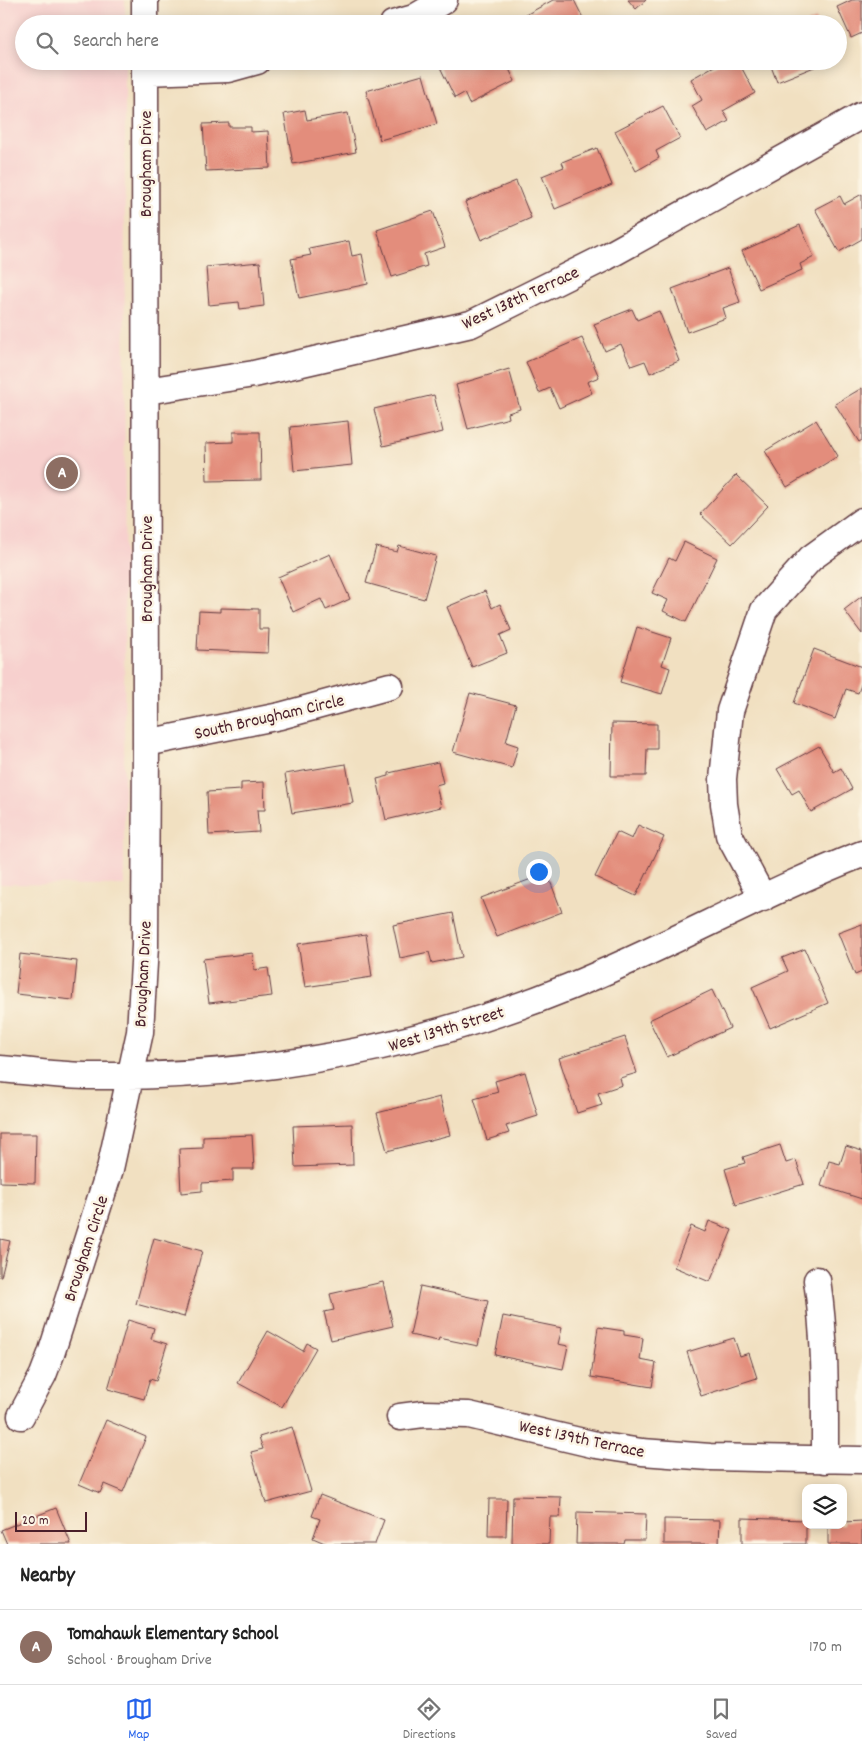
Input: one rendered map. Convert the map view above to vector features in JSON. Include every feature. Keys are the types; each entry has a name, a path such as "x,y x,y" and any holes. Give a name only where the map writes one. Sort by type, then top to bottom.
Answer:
{"street":[{"path":"145,0 145,15"},
{"path":"419,15 444,0"},
{"name":"Brougham Drive","path":"131,1075 140,1032 145,946 146,390 144,70"},
{"name":"West 138th Terrace","path":"146,390 254,374 471,324 606,257 862,115"},
{"path":"763,898 729,835 724,804 723,779 730,712 764,610 811,558 862,521"},
{"name":"South Brougham Circle","path":"146,743 280,716 390,686"},
{"name":"West 139th Street","path":"0,1069 90,1076 225,1072 278,1066 381,1047 471,1023 583,981 862,854"},
{"name":"Brougham Circle","path":"21,1416 43,1375 57,1335 110,1169 131,1075"},
{"path":"817,1280 823,1319 825,1460"},
{"name":"West 139th Terrace","path":"400,1417 423,1414 469,1414 596,1445 642,1452 710,1457 862,1460"}],"shaded area":[{"path":"0,0 125,0 125,15 15,15 15,70 125,70 124,885 0,884"}],"building":[{"path":"553,0 574,0 582,15 526,15"},
{"path":"628,0 646,0 636,9"},
{"path":"852,0 862,0 862,33 851,38 847,29 847,15 841,15 837,7"},
{"path":"441,70 510,70 515,81 469,104 464,93 455,98"},
{"path":"707,70 743,70 755,93 723,111 729,121 707,133 692,106 702,100 691,79"},
{"path":"772,70 807,70 777,82"},
{"path":"423,75 437,124 380,140 366,91"},
{"path":"663,106 680,138 656,151 659,158 636,171 615,131"},
{"path":"305,110 307,120 348,113 356,152 293,164 284,114"},
{"path":"229,123 229,127 251,127 251,132 268,131 270,168 206,171 203,124"},
{"path":"597,148 612,185 555,209 542,176 564,167 562,162"},
{"path":"516,181 531,218 481,240 465,202"},
{"path":"862,194 862,239 839,252 815,209 840,196 844,204"},
{"path":"433,211 445,247 424,254 427,266 392,277 377,230"},
{"path":"800,225 814,257 800,264 802,270 759,289 742,251"},
{"path":"349,241 352,256 362,254 368,284 299,298 291,259 311,255 309,249"},
{"path":"260,262 264,306 240,309 239,302 209,305 206,267"},
{"path":"728,268 740,302 723,308 726,318 687,332 672,289"},
{"path":"632,309 637,320 659,311 679,361 650,373 645,361 631,366 621,344 605,351 594,324"},
{"path":"582,338 599,377 587,382 592,393 559,408 550,388 539,393 526,362"},
{"path":"509,369 520,409 508,413 509,418 468,429 456,385"},
{"path":"862,388 862,440 859,442 835,404"},
{"path":"434,395 443,432 383,446 374,409"},
{"path":"816,420 838,456 787,487 765,451"},
{"path":"348,421 352,465 294,471 290,427"},
{"path":"233,432 260,432 261,480 207,481 206,443 233,442"},
{"path":"736,475 768,506 732,544 700,514"},
{"path":"684,542 717,558 686,622 663,611 668,600 652,593 669,558 675,561"},
{"path":"399,546 436,556 424,599 366,583 376,547 397,552"},
{"path":"330,554 350,599 326,610 321,599 293,612 278,577"},
{"path":"485,591 492,608 500,604 511,630 500,635 507,653 472,667 447,607"},
{"path":"862,596 862,634 844,610"},
{"path":"220,608 259,609 259,629 269,629 268,653 197,650 199,611 220,612"},
{"path":"637,627 671,638 662,665 670,668 662,694 620,682"},
{"path":"814,649 862,667 862,682 858,693 846,689 835,719 794,703"},
{"path":"470,693 516,705 506,742 518,746 512,768 453,752"},
{"path":"612,723 657,724 657,749 647,749 646,776 611,776"},
{"path":"819,746 834,772 841,768 852,789 811,812 799,790 792,794 777,769"},
{"path":"438,762 443,783 436,785 441,807 386,820 377,779 389,776 389,773"},
{"path":"346,764 353,803 292,813 285,774"},
{"path":"264,782 265,810 257,810 259,832 209,835 207,792 241,790 241,783"},
{"path":"638,825 664,837 636,896 595,877 617,832 632,839"},
{"path":"547,873 562,912 497,937 481,898"},
{"path":"453,913 462,957 432,963 429,952 400,958 393,925"},
{"path":"862,924 862,972 855,975 838,933"},
{"path":"366,934 372,977 305,987 298,944"},
{"path":"805,949 828,1003 770,1028 752,987 788,971 782,958"},
{"path":"253,953 254,970 268,968 272,996 209,1003 203,959"},
{"path":"20,954 77,961 73,1000 16,994"},
{"path":"712,990 730,1028 667,1057 649,1020"},
{"path":"625,1037 637,1073 620,1078 622,1085 598,1093 602,1105 577,1113 559,1058"},
{"path":"525,1072 538,1116 506,1126 509,1133 487,1140 474,1099 498,1092 495,1081"},
{"path":"440,1097 450,1135 387,1151 377,1113"},
{"path":"352,1124 353,1165 295,1167 293,1126"},
{"path":"0,1134 36,1134 35,1183 0,1182"},
{"path":"252,1135 254,1169 233,1169 233,1181 202,1183 202,1191 181,1193 179,1149 203,1148 203,1137"},
{"path":"780,1145 786,1163 796,1160 804,1184 736,1205 725,1169 745,1163 743,1157"},
{"path":"846,1146 862,1151 862,1199 821,1186 829,1161 840,1164"},
{"path":"709,1221 732,1230 710,1282 674,1267 691,1226 705,1232"},
{"path":"154,1238 202,1251 184,1317 136,1304"},
{"path":"0,1239 10,1241 1,1277 0,1277"},
{"path":"383,1282 393,1326 331,1340 324,1312 334,1310 330,1294"},
{"path":"420,1286 488,1301 478,1346 439,1338 438,1341 410,1335"},
{"path":"503,1316 562,1328 558,1344 568,1346 563,1369 495,1355"},
{"path":"128,1320 154,1328 151,1339 167,1344 156,1381 150,1379 144,1399 108,1389"},
{"path":"598,1327 624,1331 624,1335 643,1338 640,1360 656,1363 652,1387 591,1377"},
{"path":"268,1331 303,1351 307,1343 316,1348 282,1407 238,1383"},
{"path":"734,1338 740,1356 749,1353 757,1378 701,1396 687,1352"},
{"path":"106,1420 146,1437 123,1492 104,1484 100,1493 79,1484"},
{"path":"292,1427 311,1491 266,1503 251,1452 263,1449 259,1437"},
{"path":"320,1495 384,1520 375,1544 327,1544 313,1538 320,1519 312,1516"},
{"path":"513,1496 561,1497 560,1517 550,1517 549,1544 512,1543"},
{"path":"489,1499 507,1499 506,1536 488,1536"},
{"path":"56,1508 71,1544 7,1544 1,1530"},
{"path":"577,1512 646,1514 645,1540 625,1540 624,1544 576,1544"},
{"path":"742,1518 802,1520 802,1529 806,1529 806,1544 742,1544"},
{"path":"664,1519 720,1520 719,1544 664,1544"},
{"path":"862,1521 862,1544 828,1544 828,1529 847,1529 847,1522"}],"place":[{"name":"Tomahawk Elementary School","path":"62,473"}]}
